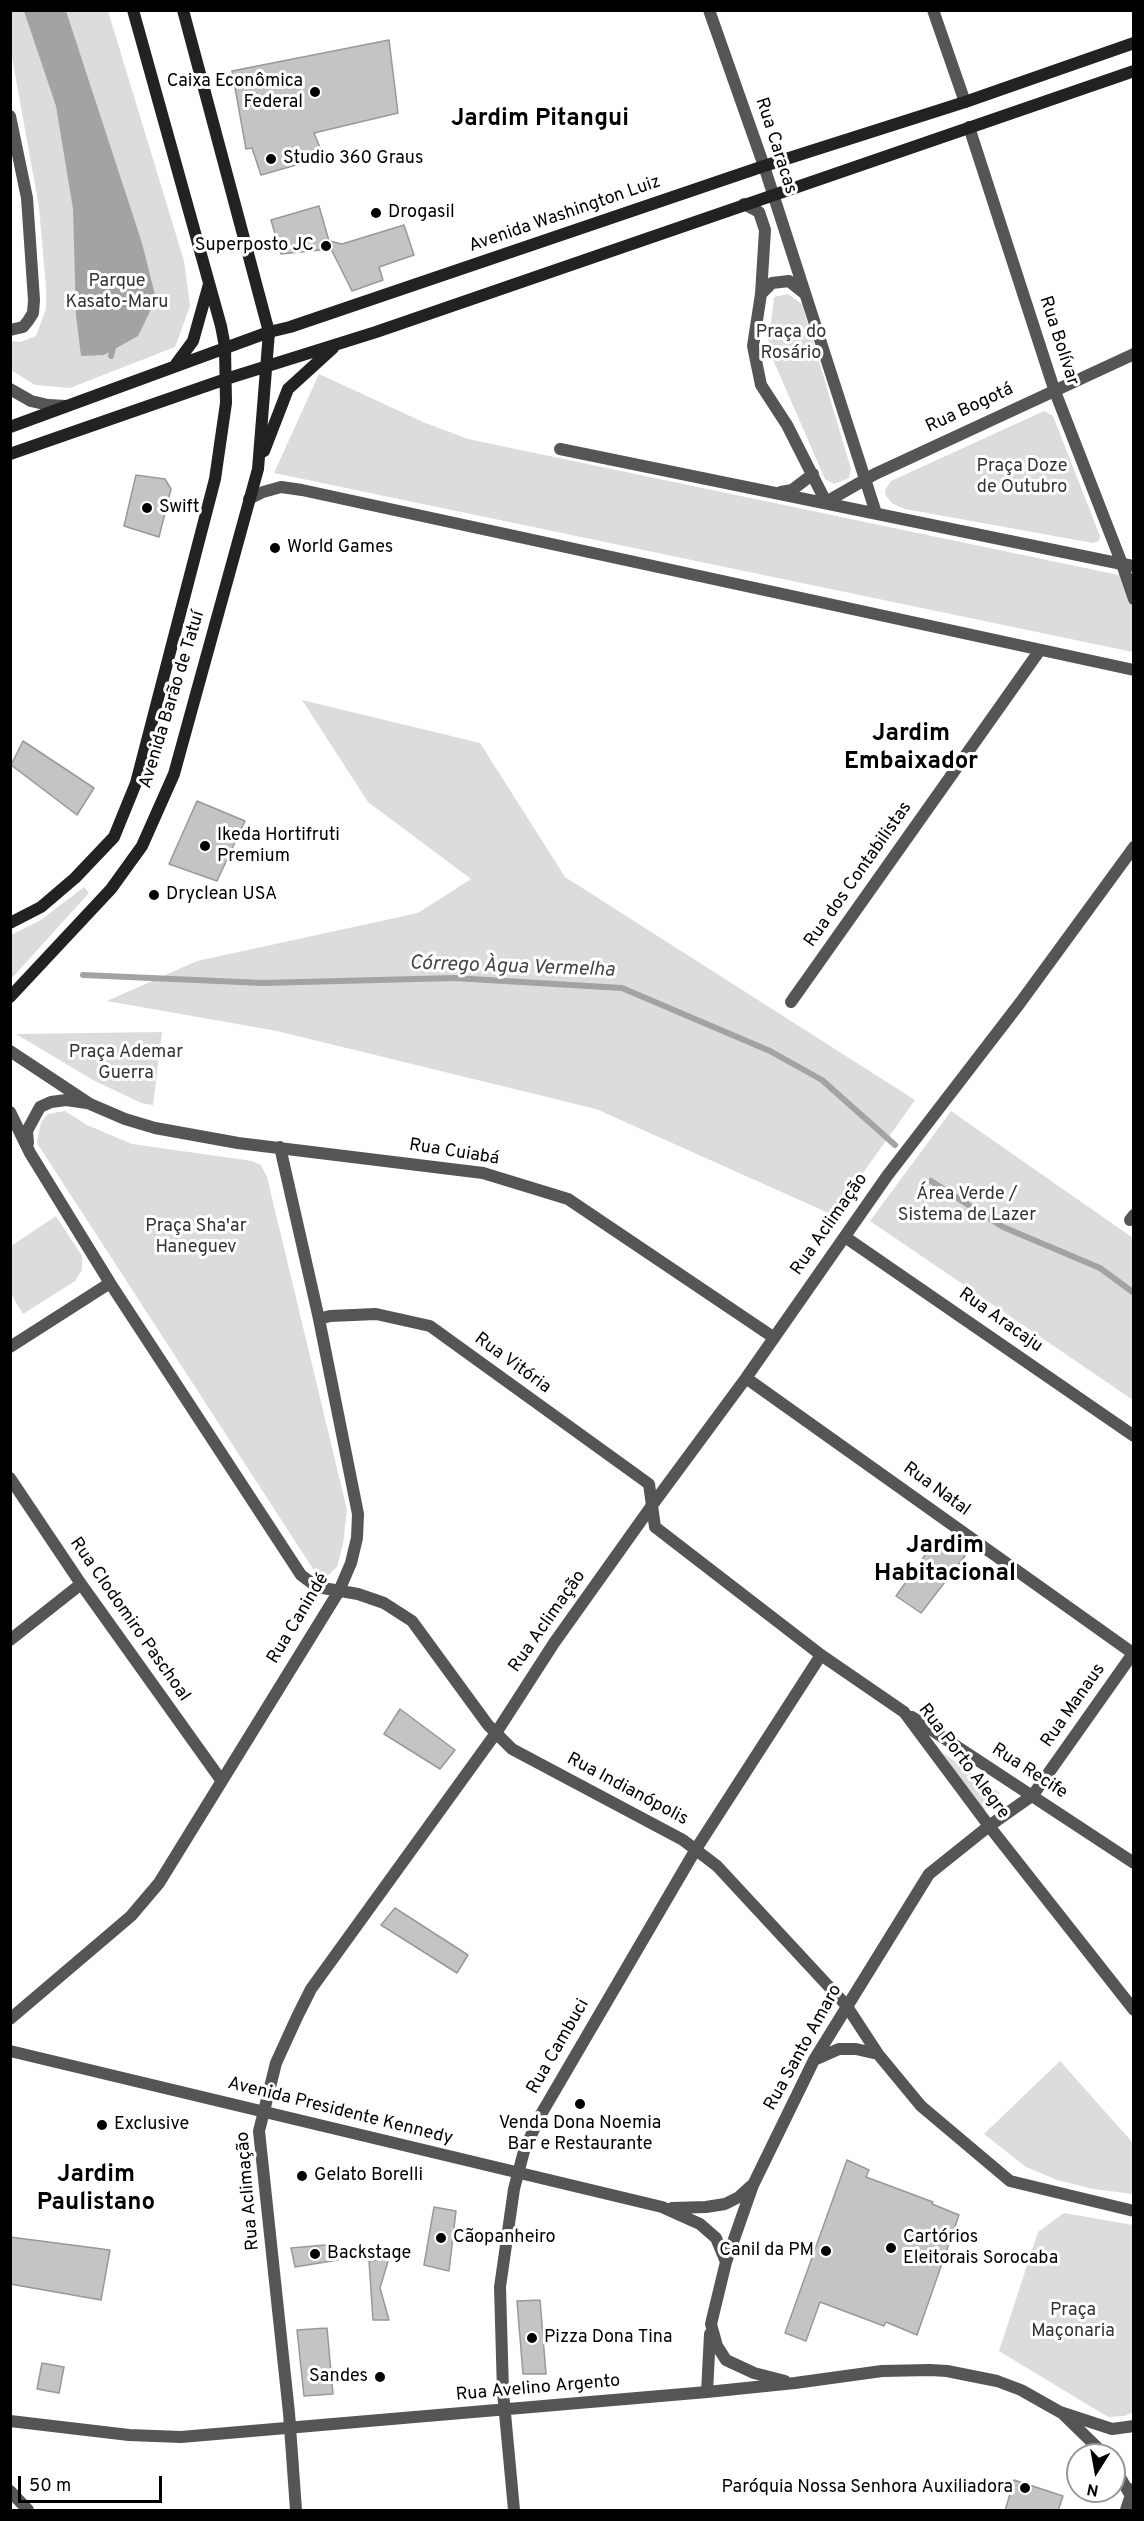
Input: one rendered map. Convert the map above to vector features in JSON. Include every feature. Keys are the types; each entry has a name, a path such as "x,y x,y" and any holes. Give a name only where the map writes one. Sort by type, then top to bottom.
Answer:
{"main road":[{"name":"Avenida Barão de Tatuí","path":"10,923 50,900 75,878 114,837 136,783 215,479 226,403 225,347 133,10"},
{"name":"Avenida Barão de Tatuí","path":"10,997 111,889 142,846 174,774 258,469 269,332 183,10"},
{"name":"Avenida Washington Luiz","path":"10,427 225,347 764,166 965,102 1134,43"},
{"path":"10,454 226,379 336,345 1134,71"},
{"path":"175,366 193,341 209,283"},
{"path":"258,469 288,389 336,345"}],"street":[{"name":"Rua Caracas","path":"709,10 764,166 876,513"},
{"path":"933,10 965,102"},
{"path":"10,116 27,198 34,300 33,313 28,321 23,327 11,331"},
{"name":"Rua Bolívar","path":"969,127 1054,389 1128,565 1134,599"},
{"path":"744,204 759,212 765,231 761,294 753,346 762,385 813,474 826,502"},
{"path":"761,294 772,283 789,281 804,293"},
{"name":"Rua Bogotá","path":"826,502 864,479 1054,389 1134,354"},
{"path":"10,389 31,401 48,405 71,406"},
{"path":"560,449 1128,565"},
{"path":"780,493 792,489 813,474"},
{"path":"249,499 281,487 302,489 1134,670"},
{"name":"Rua dos Contabilistas","path":"791,1002 1040,650"},
{"name":"Rua Aclimação","path":"296,2511 291,2428 260,2131 276,2063 311,1989 496,1733 554,1643 652,1504 746,1378 886,1176 1020,1003 1134,847"},
{"name":"Rua Cuiabá","path":"10,1051 90,1104 125,1119 155,1128 238,1143 483,1173 568,1199 773,1337"},
{"name":"Rua Cuiabá","path":"30,1153 27,1131 40,1107 51,1101 66,1100 90,1104"},
{"name":"Rua Indianópolis","path":"10,1112 30,1153 110,1283 301,1575 317,1587 384,1603 412,1622 488,1725 512,1749 696,1849 717,1866 846,2005 878,2054 921,2106 1010,2181 1130,2209"},
{"name":"Rua Canindé","path":"10,2019 131,1916 159,1883 339,1591 351,1563 357,1538 358,1514 319,1318 280,1147"},
{"name":"Rua Aracaju","path":"845,1237 1134,1436"},
{"path":"10,1347 110,1283"},
{"name":"Rua Vitória","path":"319,1318 376,1314 429,1326 649,1484 652,1504"},
{"name":"Rua Natal","path":"746,1378 1133,1653"},
{"name":"Rua Clodomiro Paschoal","path":"10,1478 81,1584 221,1780"},
{"name":"Rua Porto Alegre","path":"652,1504 655,1527 821,1655 904,1712 989,1826 1134,2010"},
{"path":"10,1640 81,1584"},
{"name":"Rua Manaus","path":"989,1826 1033,1795 1133,1653"},
{"name":"Rua Cambuci","path":"514,2511 505,2410 500,2288 518,2173 524,2151 540,2116 696,1849 821,1655"},
{"name":"Rua Recife","path":"904,1712 1134,1863"},
{"name":"Rua Santo Amaro","path":"707,2392 711,2324 726,2262 753,2185 813,2060 929,1874 989,1826"},
{"path":"813,2060 839,2049 856,2049 878,2054"},
{"name":"Avenida Presidente Kennedy","path":"10,2051 662,2207 700,2224 716,2238 726,2262"},
{"name":"Avenida Presidente Kennedy","path":"662,2207 688,2208 725,2204 739,2197 753,2185"},
{"path":"711,2324 717,2346 726,2360 754,2373 795,2383"},
{"name":"Rua Avelino Argento","path":"10,2421 129,2434 182,2437 707,2392 882,2372 946,2371 997,2381 1021,2390 1060,2412 1112,2429 1134,2426"},
{"name":"Rua Avelino Argento","path":"1060,2412 1092,2443"},
{"path":"10,2491 28,2511"},
{"path":"1126,2511 1132,2492"}],"green space":[{"name":"Parque Kasato-Maru","path":"10,11 108,11 184,261 190,306 175,347 70,388 35,385 11,370 11,341 20,342 36,336 46,309 46,288 39,207 11,52"},
{"name":"Praça do Rosário","path":"788,294 802,304 851,469 849,478 834,484 825,479 768,348 774,297"},
{"path":"319,374 423,422 468,439 1133,578 1133,652 274,473"},
{"name":"Praça Doze de Outubro","path":"1044,411 1053,416 1100,536 1099,541 1093,543 905,509 893,504 886,496 885,490 891,481"},
{"path":"302,700 480,743 565,877 915,1100 833,1215 596,1109 277,1031 107,1001 197,961 418,913 471,879 368,802"},
{"path":"84,887 89,893 11,979 11,935 41,920"},
{"name":"Praça Ademar Guerra","path":"162,1032 153,1105 141,1103 93,1080 16,1034"},
{"name":"Praça Sha'ar Haneguev","path":"65,1111 87,1125 132,1144 252,1161 261,1165 267,1177 347,1510 343,1544 337,1567 326,1577 317,1575 37,1143 41,1122 48,1114"},
{"name":"Área Verde / Sistema de Lazer","path":"951,1111 1133,1238 1133,1400 870,1221"},
{"path":"56,1216 82,1256 82,1270 75,1281 23,1314 11,1294 11,1246"},
{"path":"943,1753 1000,1793 982,1812"},
{"path":"1060,2061 1133,2143 1133,2194 1093,2189 1057,2180 1026,2167 984,2134"},
{"name":"Praça Maçonaria","path":"1064,2213 1133,2225 1133,2412 1124,2416 1108,2417 999,2351 1038,2232"}],"shaded area":[{"path":"24,11 66,11 142,243 156,299 138,336 104,355 81,356 76,315 73,209 56,106"}],"building":[{"name":"Caixa Econômica Federal","path":"389,40 398,113 314,133 324,157 261,175 252,148 246,149 232,71"},
{"name":"Superposto JC","path":"319,206 329,241 342,244 404,225 414,255 379,267 383,280 352,291 331,249 281,254 271,220"},
{"name":"Swift","path":"136,475 165,479 171,489 159,537 124,526"},
{"path":"23,741 94,788 77,815 11,765"},
{"name":"Ikeda Hortifruti Premium","path":"197,801 245,821 217,881 169,864"},
{"path":"938,1537 965,1556 921,1613 896,1596"},
{"path":"400,1709 455,1750 440,1769 384,1734"},
{"path":"395,1908 468,1955 457,1973 381,1925"},
{"path":"847,2160 869,2170 866,2177 933,2202 932,2204 959,2215 917,2335 886,2322 884,2326 820,2302 806,2341 785,2333"},
{"name":"Cãopanheiro","path":"434,2207 456,2211 449,2271 424,2265"},
{"path":"10,2237 110,2250 101,2300 10,2284"},
{"name":"Backstage","path":"337,2244 338,2260 295,2267 291,2248"},
{"path":"389,2258 380,2288 389,2320 373,2320 369,2261"},
{"name":"Pizza Dona Tina","path":"540,2300 546,2374 523,2374 517,2301"},
{"path":"327,2328 333,2394 304,2396 297,2330"},
{"path":"42,2363 64,2367 59,2393 37,2389"},
{"name":"Paróquia Nossa Senhora Auxiliadora","path":"1014,2480 1063,2496 1058,2511 1005,2511"}],"waterway":[{"path":"111,356 114,343"},
{"name":"Córrego Àgua Vermelha","path":"83,975 263,983 454,978 622,988 770,1051 822,1080 895,1145"},
{"name":"Córrego Àgua Vermelha","path":"931,1181 1003,1227 1100,1268 1134,1293"}],"place":[{"name":"Caixa Econômica Federal","path":"315,92"},
{"name":"Studio 360 Graus","path":"271,159"},
{"name":"Drogasil","path":"376,213"},
{"name":"Superposto JC","path":"326,246"},
{"name":"Swift","path":"147,508"},
{"name":"World Games","path":"275,548"},
{"name":"Ikeda Hortifruti Premium","path":"205,846"},
{"name":"Dryclean USA","path":"154,895"},
{"name":"Venda Dona Noemia Bar e Restaurante","path":"580,2104"},
{"name":"Exclusive","path":"102,2125"},
{"name":"Gelato Borelli","path":"302,2176"},
{"name":"Cãopanheiro","path":"441,2238"},
{"name":"Cartórios Eleitorais Sorocaba","path":"891,2248"},
{"name":"Canil da PM","path":"826,2251"},
{"name":"Backstage","path":"315,2254"},
{"name":"Pizza Dona Tina","path":"532,2338"},
{"name":"Sandes","path":"380,2377"},
{"name":"Paróquia Nossa Senhora Auxiliadora","path":"1025,2488"}],"district":[{"name":"Jardim Pitangui","path":"540,120"},
{"name":"Jardim Embaixador","path":"911,749"},
{"name":"Jardim Habitacional","path":"945,1561"},
{"name":"Jardim Paulistano","path":"96,2190"}]}
